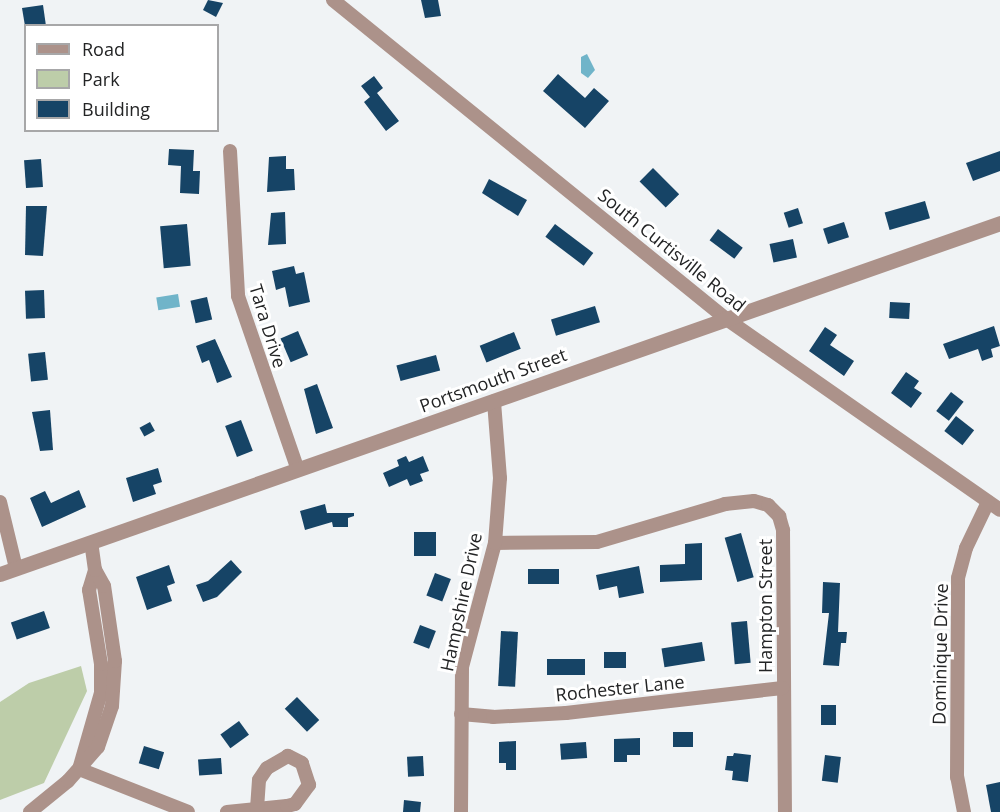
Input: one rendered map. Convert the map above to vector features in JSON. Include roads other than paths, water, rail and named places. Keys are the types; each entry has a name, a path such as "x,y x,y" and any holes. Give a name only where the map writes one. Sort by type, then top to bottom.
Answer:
{"street":[{"name":"South Curtisville Road","path":"333,0 725,318 994,506"},
{"name":"Tara Drive","path":"230,151 238,296 298,470"},
{"name":"Portsmouth Street","path":"0,574 1000,223"},
{"name":"Hampshire Drive","path":"461,812 462,667 495,543 500,478 494,401"},
{"name":"Hampton Street","path":"495,543 597,542 725,504 754,501 768,505 778,516 783,530 785,812"},
{"path":"0,502 16,568"},
{"name":"Dominique Drive","path":"964,812 957,777 958,585 966,548 994,506"},
{"path":"30,812 79,769 101,693 101,664 89,590 95,570 90,543"},
{"name":"Rochester Lane","path":"461,714 493,717 566,713 783,688"},
{"path":"227,812 257,809 287,806 302,799 309,785 302,763 288,756 267,768 259,780 257,809"},
{"path":"79,769 188,812"}],"water":[{"path":"587,54 595,70 588,78 581,73 581,57"},
{"path":"178,294 180,307 158,310 156,297"}]}
